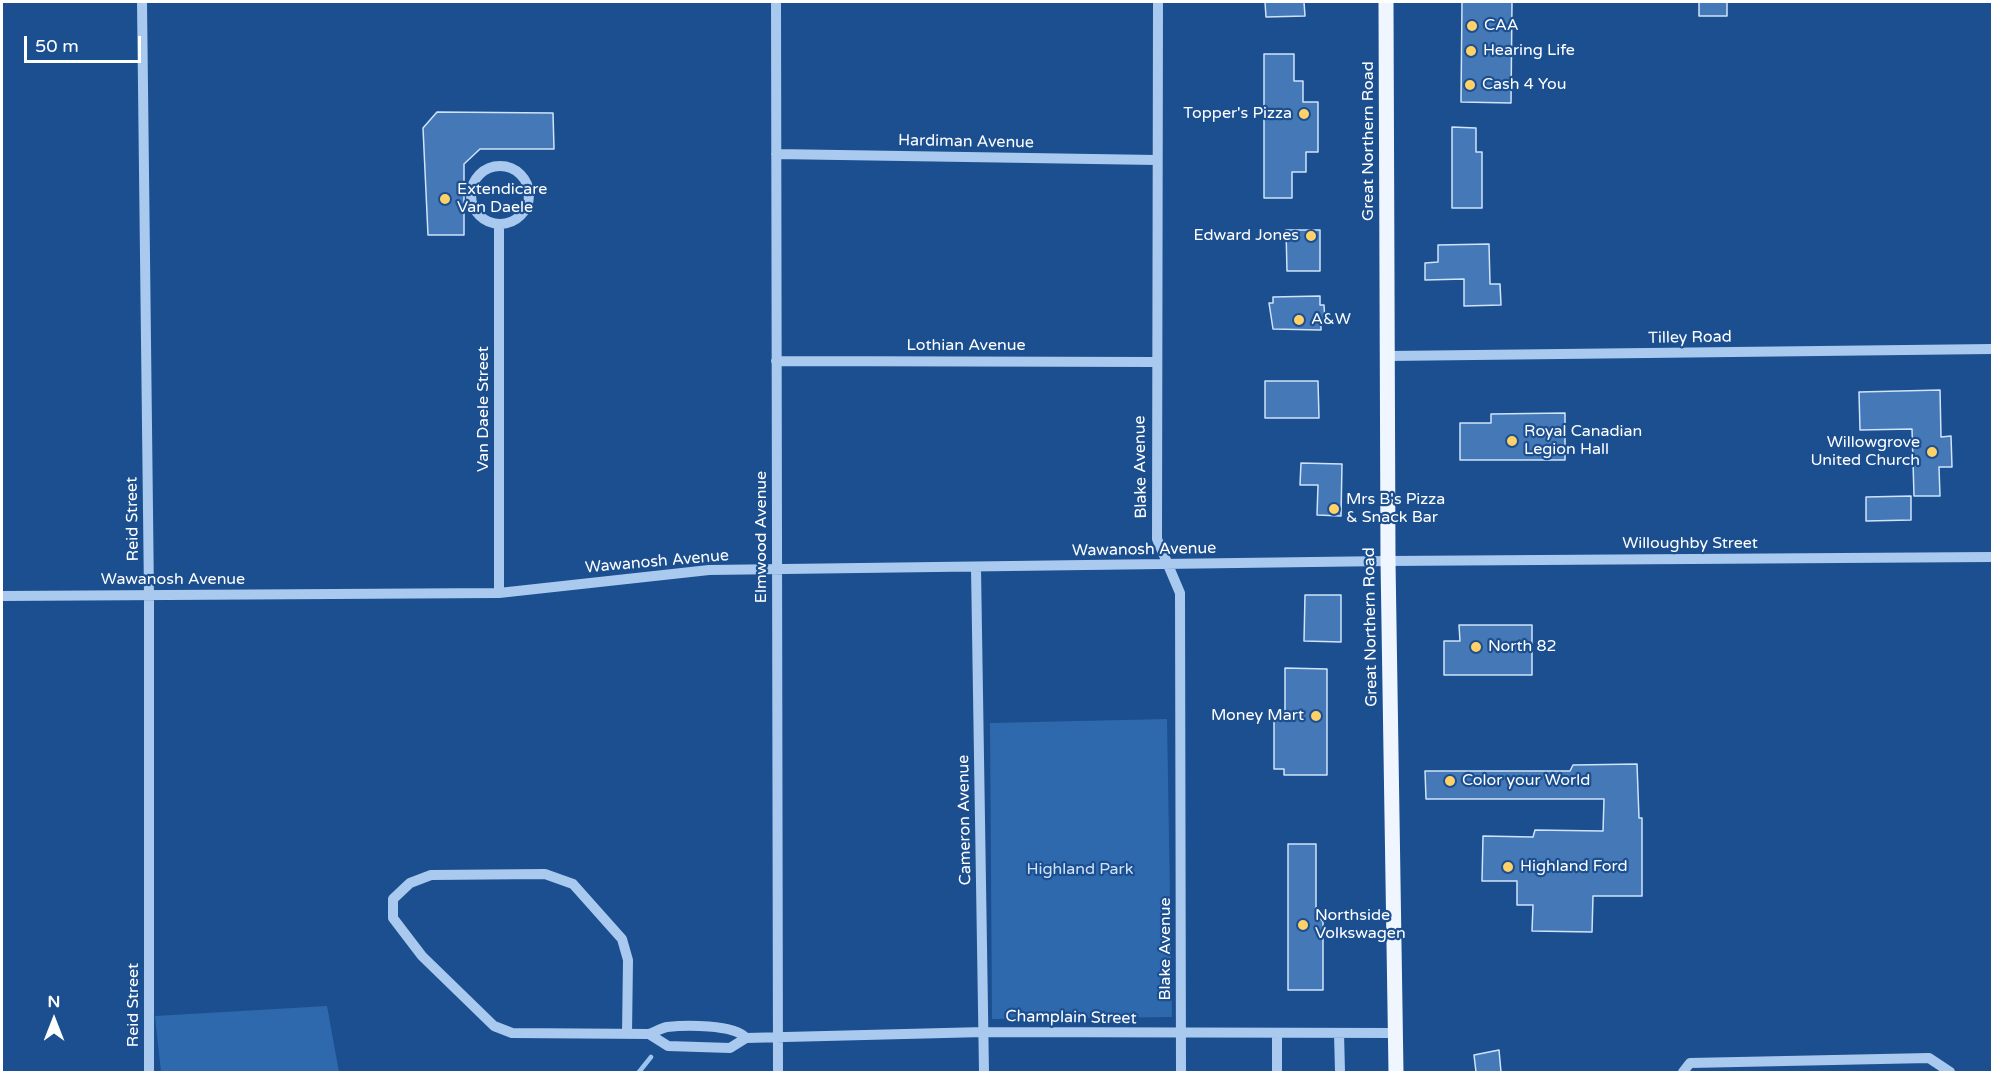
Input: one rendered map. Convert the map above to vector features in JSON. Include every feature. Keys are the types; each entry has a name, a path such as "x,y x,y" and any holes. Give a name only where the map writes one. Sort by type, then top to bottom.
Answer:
{"main road":[{"name":"Great Northern Road","path":"1386,2 1388,561 1396,1072"}],"street":[{"name":"Reid Street","path":"142,2 149,595 149,1072"},
{"name":"Elmwood Avenue","path":"776,2 778,1072"},
{"name":"Blake Avenue","path":"1158,2 1155,362 1157,539 1180,593 1181,1072"},
{"name":"Hardiman Avenue","path":"776,154 1156,160"},
{"path":"496,166 515,170 527,185 529,194 528,204 517,219 499,224 481,218 475,210 471,192 479,175 496,166"},
{"name":"Van Daele Street","path":"499,224 499,593"},
{"name":"Tilley Road","path":"1388,356 1992,349"},
{"name":"Lothian Avenue","path":"776,361 1155,362"},
{"name":"Willoughby Street","path":"1388,561 1992,557"},
{"name":"Wawanosh Avenue","path":"2,596 499,593 709,570 1388,561"},
{"name":"Cameron Avenue","path":"976,567 984,1072"},
{"name":"Champlain Street","path":"627,1034 628,960 622,939 573,884 545,874 431,875 410,884 393,899 393,918 422,956 494,1026 512,1033 627,1034 650,1034 665,1027 731,1028 746,1038"},
{"name":"Champlain Street","path":"650,1034 668,1046 730,1048 746,1038 778,1036 984,1032 1396,1033"},
{"path":"1339,1033 1340,1072"},
{"path":"1277,1034 1277,1072"},
{"path":"1683,1072 1690,1063 1929,1058 1950,1072"}],"green space":[{"name":"Highland Park","path":"1167,719 1172,1017 992,1019 990,723"},
{"path":"327,1006 339,1072 161,1072 155,1016"}],"building":[{"path":"1265,2 1304,2 1305,16 1266,17"},
{"path":"1462,2 1512,2 1511,103 1461,102"},
{"path":"1699,2 1727,2 1727,16 1699,16"},
{"path":"1264,54 1294,54 1294,81 1303,81 1303,102 1318,102 1318,152 1306,152 1306,172 1292,172 1292,198 1264,198"},
{"name":"Extendicare Van Daele","path":"437,112 553,113 554,149 480,149 464,164 464,235 428,235 423,128"},
{"path":"1452,127 1476,128 1476,152 1482,152 1482,208 1452,208"},
{"path":"1286,230 1320,230 1320,271 1287,271"},
{"path":"1489,244 1490,284 1500,284 1501,305 1464,306 1464,279 1425,280 1425,263 1438,262 1438,245"},
{"name":"A&W","path":"1320,296 1320,305 1324,305 1325,321 1321,321 1321,330 1273,329 1269,303 1273,303 1273,297"},
{"path":"1265,381 1318,381 1319,418 1265,418"},
{"name":"Willowgrove United Church","path":"1940,390 1941,437 1951,436 1952,467 1939,467 1940,496 1914,496 1912,429 1860,430 1859,392"},
{"name":"Royal Canadian Legion Hall","path":"1565,413 1565,460 1460,460 1460,423 1491,423 1491,414"},
{"path":"1301,463 1342,464 1341,516 1317,515 1318,485 1300,485"},
{"path":"1911,496 1911,520 1866,521 1866,497"},
{"path":"1305,595 1341,595 1341,642 1304,641"},
{"path":"1459,625 1532,625 1532,675 1444,675 1444,641 1460,641"},
{"path":"1285,668 1327,669 1327,775 1284,775 1284,769 1274,769 1274,715 1285,715"},
{"path":"1637,764 1639,818 1642,818 1642,896 1593,896 1592,932 1532,931 1533,905 1517,905 1517,881 1482,881 1483,836 1533,837 1535,830 1603,831 1604,799 1426,799 1425,771 1570,771 1573,765"},
{"path":"1288,844 1316,844 1316,913 1323,922 1323,990 1288,990"},
{"path":"1499,1050 1501,1072 1476,1072 1474,1055"}],"waterway":[{"path":"639,1072 651,1057"}],"place":[{"name":"CAA","path":"1472,26"},
{"name":"Hearing Life","path":"1471,51"},
{"name":"Cash 4 You","path":"1470,85"},
{"name":"Topper's Pizza","path":"1304,114"},
{"name":"Extendicare Van Daele","path":"445,199"},
{"name":"Edward Jones","path":"1311,236"},
{"name":"A&W","path":"1299,320"},
{"name":"Royal Canadian Legion Hall","path":"1512,441"},
{"name":"Willowgrove United Church","path":"1932,452"},
{"name":"Mrs B's Pizza & Snack Bar","path":"1334,509"},
{"name":"North 82","path":"1476,647"},
{"name":"Money Mart","path":"1316,716"},
{"name":"Color your World","path":"1450,781"},
{"name":"Highland Ford","path":"1508,867"},
{"name":"Northside Volkswagen","path":"1303,925"}]}
